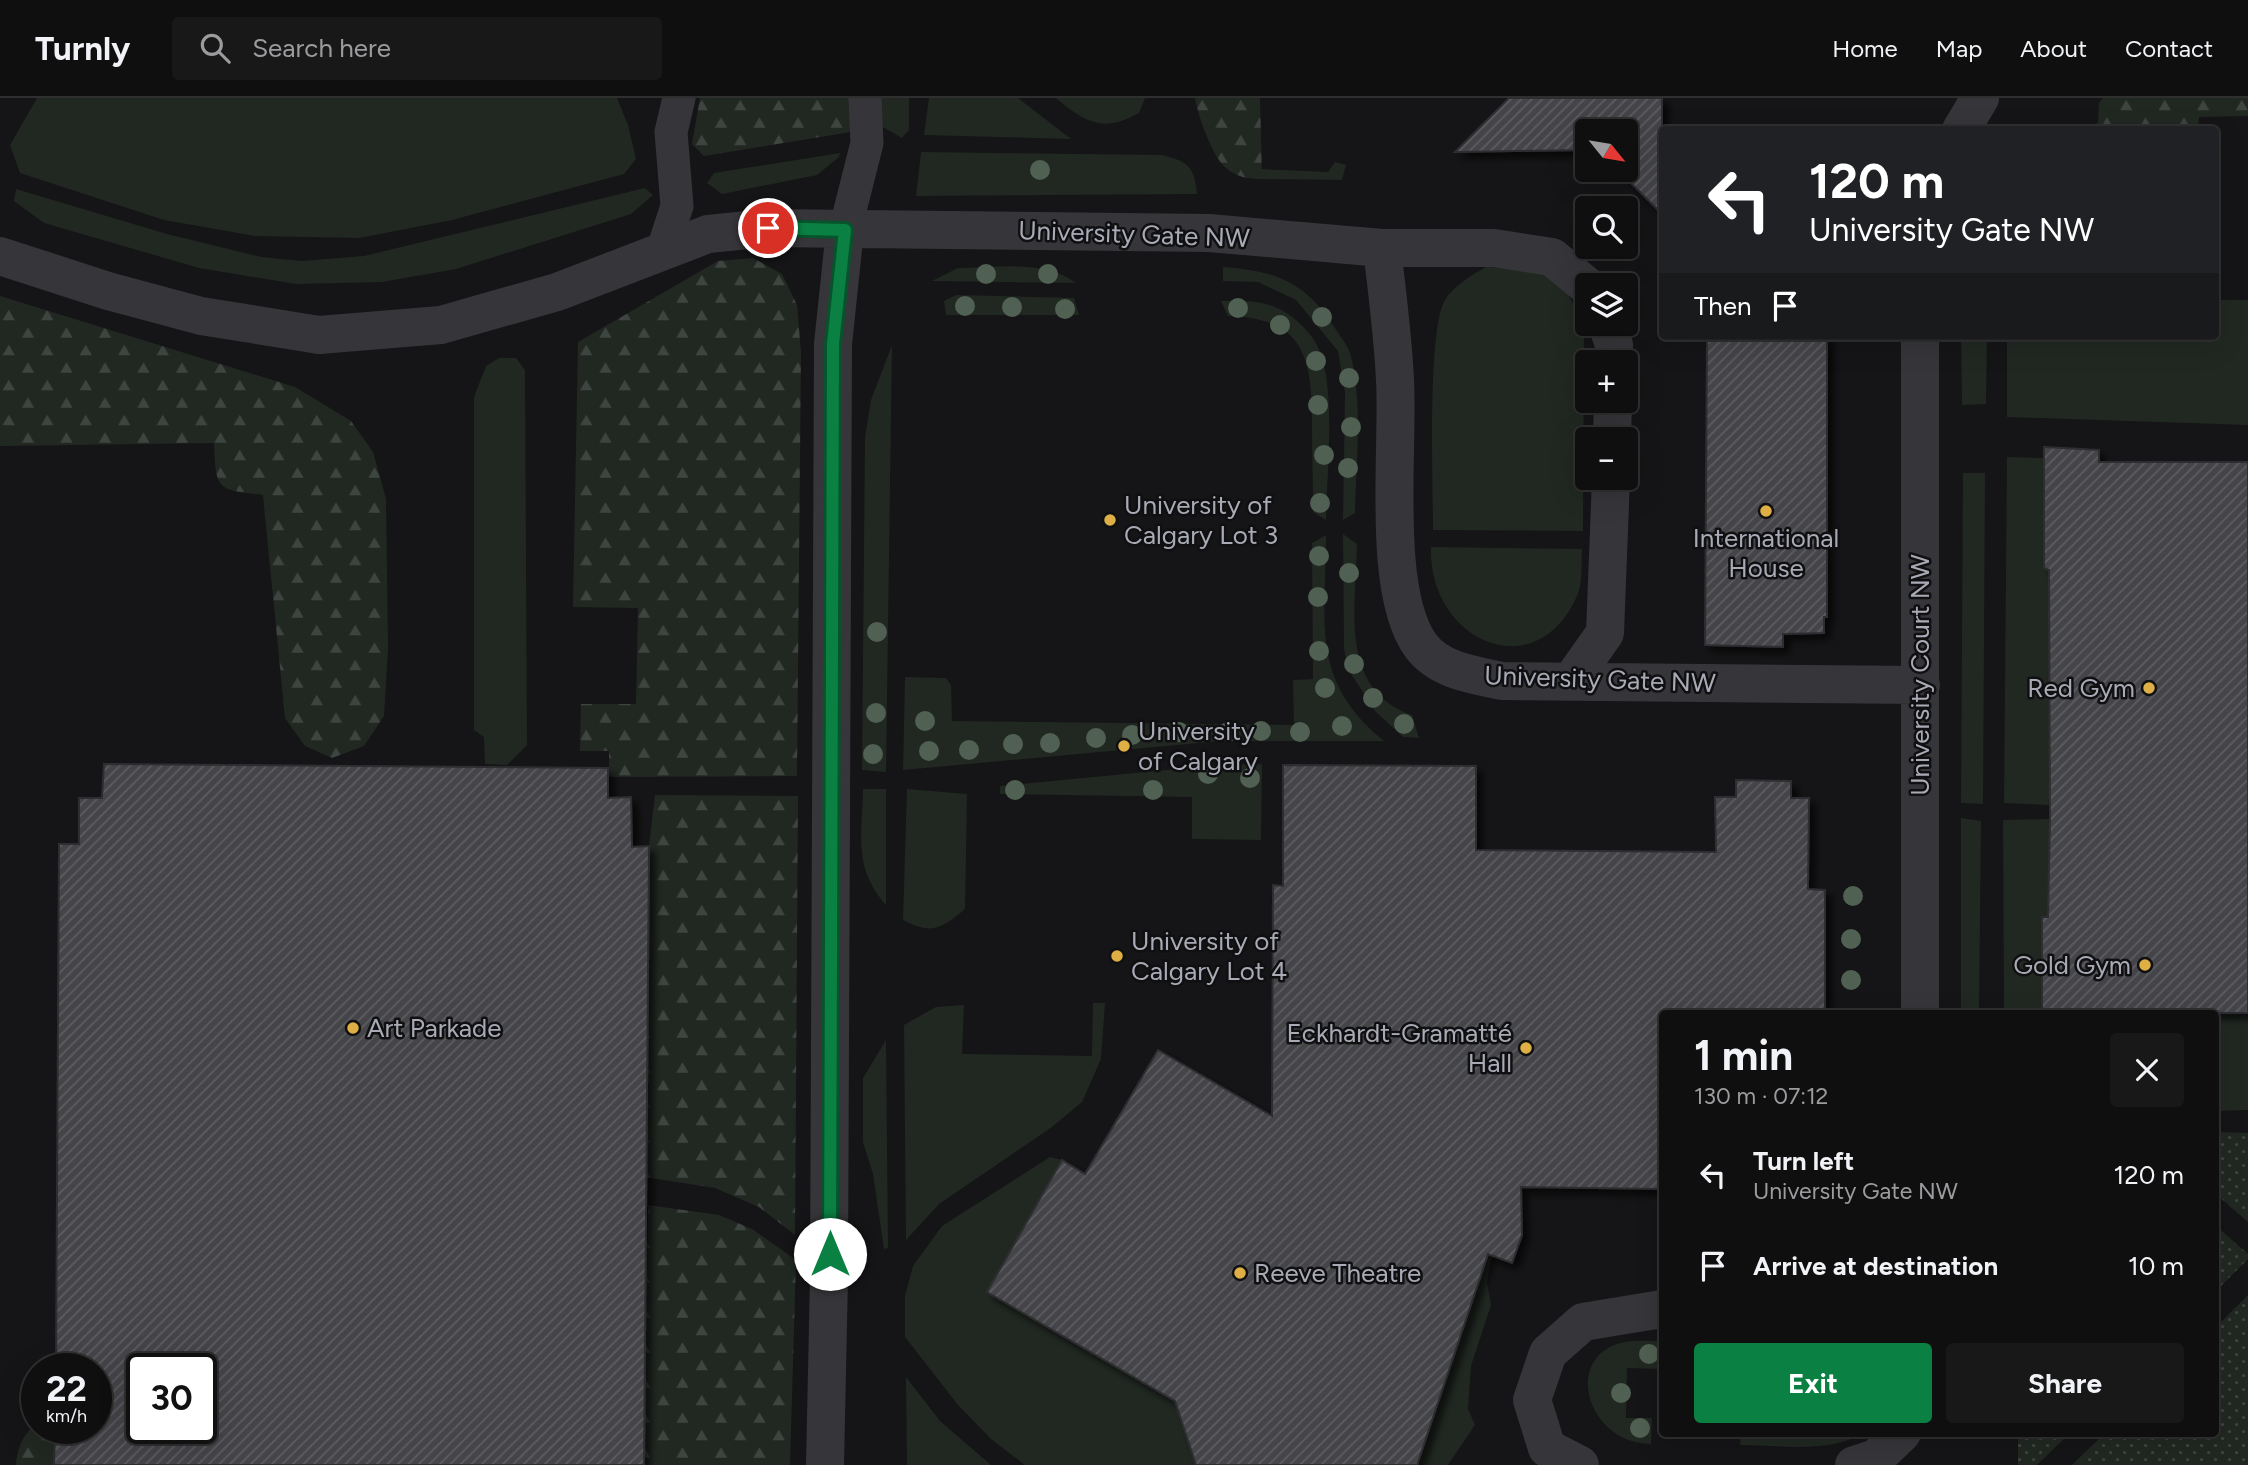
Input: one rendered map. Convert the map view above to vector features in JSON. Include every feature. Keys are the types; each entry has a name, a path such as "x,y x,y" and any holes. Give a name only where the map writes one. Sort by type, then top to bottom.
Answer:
{"street":[{"path":"1963,126 1980,98"},
{"name":"University Gate NW","path":"0,256 108,291 201,316 319,335 441,325 557,292 663,249 708,234 768,228 1209,233 1382,248 1396,381 1397,534 1403,606 1421,646 1441,663 1459,672 1502,681 1921,685"},
{"path":"825,1465 830,1265 833,344 845,230"},
{"path":"1382,248 1494,248 1552,257 1575,276"},
{"name":"University Court NW","path":"1920,340 1920,1010"},
{"path":"1571,681 1605,633 1611,490"},
{"path":"1580,1465 1547,1448 1532,1400 1548,1353 1583,1322 1659,1309"},
{"path":"1854,1465 1876,1458 1898,1437"}],"lane":[{"path":"663,249 677,206 671,132 679,98"},
{"path":"845,230 867,143 865,98"}],"green space":[{"path":"37,98 617,98 628,125 636,159 624,174 452,220 359,238 255,236 164,220 20,173 10,145"},
{"path":"700,98 850,98 851,132 704,156 692,144"},
{"path":"881,98 909,98 909,130 902,138 881,126"},
{"path":"929,98 1018,98 1071,139 924,135"},
{"path":"1056,98 1145,98 1139,113 1115,123 1105,124 1076,114"},
{"path":"1195,98 1260,98 1262,179 1238,175 1221,162 1206,135"},
{"path":"2103,98 2248,98 2248,116 2199,117 2198,126 2094,126 2098,122 2099,103"},
{"path":"921,152 1162,155 1184,163 1192,171 1197,194 916,196"},
{"path":"840,153 839,157 817,175 722,194 707,183 714,173"},
{"path":"1335,162 1346,165 1342,180 1262,179 1261,169 1328,172"},
{"path":"645,188 653,195 631,214 456,269 382,282 296,284 199,268 44,223 14,201 16,189 167,234 261,257 301,261 364,256"},
{"path":"753,258 782,274 797,305 801,352 797,776 609,777 609,751 580,751 581,704 636,704 638,608 573,607 578,342 718,261"},
{"path":"1020,266 1064,275 1076,283 932,281 958,268"},
{"path":"1223,267 1259,272 1288,281 1324,312 1348,349 1357,394 1357,454 1355,513 1343,520 1345,393 1338,351 1296,300 1258,282 1223,281"},
{"path":"1486,267 1526,270 1553,278 1563,286 1571,299 1575,309 1575,336 1584,338 1584,350 1575,350 1575,413 1584,413 1584,427 1575,427 1575,490 1583,490 1583,531 1433,530 1433,374 1439,316 1445,300 1464,281"},
{"path":"956,295 1074,298 1079,315 946,315 944,301"},
{"path":"0,296 295,387 351,421 373,452 386,499 388,648 384,716 364,746 332,758 305,746 285,718 263,495 227,489 222,485 216,471 214,443 0,446"},
{"path":"2219,300 2248,300 2248,425 2007,417 2007,340 2219,340"},
{"path":"1221,301 1258,302 1279,309 1302,325 1319,348 1326,375 1329,416 1326,520 1313,512 1312,401 1306,362 1299,346 1274,324 1228,316"},
{"path":"1961,340 1987,340 1986,404 1962,405"},
{"path":"892,345 886,772 862,770 865,437 871,400"},
{"path":"499,358 516,358 525,370 527,745 507,765 485,764 484,737 474,730 474,397 486,366"},
{"path":"2044,447 2099,450 2099,462 2248,462 2248,1110 2219,1111 2219,1010 2004,1010 2003,820 2050,819 2049,805 2004,803 2007,457 2044,458"},
{"path":"1963,473 1985,473 1983,804 1961,803"},
{"path":"1343,534 1357,544 1354,619 1362,666 1372,686 1388,703 1412,715 1419,738 1403,737 1375,711 1348,669 1344,648"},
{"path":"1326,535 1325,622 1327,648 1333,672 1343,695 1360,718 1384,741 1220,741 903,770 905,677 946,678 951,685 952,721 1294,725 1293,680 1313,679 1312,543"},
{"path":"1431,547 1582,549 1579,591 1559,624 1536,641 1512,646 1487,642 1465,628 1447,607 1435,580"},
{"path":"1262,764 1261,840 1192,839 1192,797 1000,794 1000,786 1218,765"},
{"path":"863,789 886,789 886,905 868,878 864,864 861,836"},
{"path":"907,789 967,794 965,909 936,928 913,925 903,920"},
{"path":"655,795 798,796 795,1235 759,1207 715,1188 638,1176 647,1139 649,846"},
{"path":"1961,818 1981,821 1979,1010 1961,1010"},
{"path":"1093,1003 1105,1003 1101,1059 1082,1102 1052,1127 939,1204 906,1240 904,1025 936,1007 964,1005 962,1054 1092,1056"},
{"path":"886,1040 888,1248 884,1249 873,1174 863,1142 863,1078"},
{"path":"2219,1132 2248,1133 2248,1222 2219,1197"},
{"path":"1050,1157 1062,1160 1175,1401 1196,1465 1025,1465 991,1439 958,1405 905,1337 905,1296 913,1266 942,1226"},
{"path":"648,1205 719,1215 752,1229 796,1260 790,1465 644,1465"},
{"path":"2219,1229 2248,1254 2248,1259 2219,1288"},
{"path":"1488,1254 1492,1256 1487,1282 1491,1305 1471,1366 1468,1409 1475,1425 1448,1465 1417,1465"},
{"path":"2248,1295 2248,1465 2072,1465 2101,1437 2219,1437 2219,1324"},
{"path":"1632,1341 1659,1341 1659,1369 1627,1368 1626,1418 1652,1418 1651,1444 1630,1441 1613,1431 1600,1418 1591,1402 1588,1386 1590,1369 1599,1355 1614,1345"},
{"path":"906,1377 940,1421 991,1465 907,1465"},
{"path":"1741,1437 1856,1437 1819,1446 1740,1445"},
{"path":"2018,1437 2066,1437 2037,1465 2018,1465"},
{"path":"21,1444 56,1444 55,1465 16,1465"}],"building":[{"path":"1509,98 1662,98 1662,126 1659,126 1659,211 1630,182 1638,182 1638,119 1575,119 1575,150 1455,152"},
{"name":"International House","path":"1707,340 1827,340 1827,617 1824,617 1824,633 1783,634 1783,647 1705,645"},
{"name":"Red Gym","path":"2044,447 2099,450 2099,462 2248,462 2248,1013 2219,1013 2219,1010 2042,1010 2042,917 2048,917 2050,819 2049,570 2044,568"},
{"name":"Art Parkade","path":"104,764 608,768 608,798 631,797 632,847 649,846 644,1465 54,1465 55,1444 112,1444 112,1353 56,1353 59,844 79,844 79,798 102,798"},
{"path":"1283,765 1476,766 1476,850 1716,852 1715,797 1736,797 1736,780 1791,781 1791,798 1809,798 1808,889 1825,890 1825,1010 1659,1010 1659,1189 1521,1187 1522,1235 1512,1263 1488,1254 1417,1465 1196,1465 1175,1401 987,1292 1062,1160 1085,1174 1158,1050 1272,1116 1273,885 1283,886"}],"place":[{"name":"International House","path":"1766,511"},
{"name":"University of Calgary Lot 3","path":"1110,520"},
{"name":"Red Gym","path":"2149,688"},
{"name":"University of Calgary","path":"1124,746"},
{"name":"University of Calgary Lot 4","path":"1117,956"},
{"name":"Gold Gym","path":"2145,965"},
{"name":"Art Parkade","path":"353,1028"},
{"name":"Eckhardt-Gramatté Hall","path":"1526,1048"},
{"name":"Reeve Theatre","path":"1240,1273"}],"route":[{"path":"768,228 845,230 833,344 830,1254"}]}
